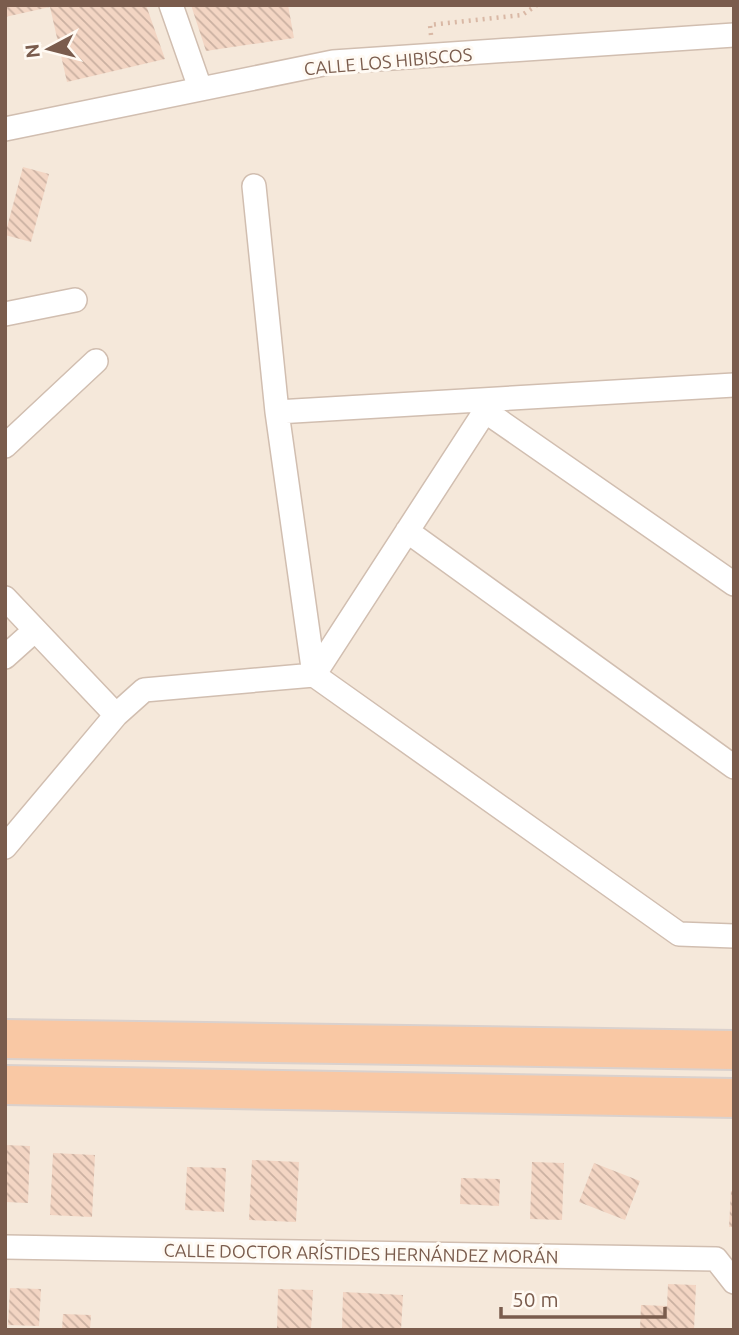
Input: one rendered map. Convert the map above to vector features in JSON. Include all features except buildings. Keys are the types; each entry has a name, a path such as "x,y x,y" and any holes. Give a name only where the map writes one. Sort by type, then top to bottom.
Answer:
{"highway":[{"path":"5,1039 734,1050"},
{"path":"5,1085 734,1098"},
{"path":"649,1097 734,1113"}],"street":[{"path":"171,5 200,88"},
{"name":"CALLE LOS HIBISCOS","path":"5,129 333,62 734,35"},
{"path":"254,186 276,412 314,675"},
{"path":"5,314 75,300"},
{"path":"5,446 96,361"},
{"path":"276,412 488,406 730,391"},
{"path":"314,675 488,406"},
{"path":"488,406 734,584"},
{"path":"407,531 734,767"},
{"path":"5,598 116,715"},
{"path":"5,657 34,631"},
{"path":"5,847 116,715 144,690 314,675 679,934 734,936"},
{"name":"CALLE DOCTOR ARÍSTIDES HERNÁNDEZ MORÁN","path":"5,1247 716,1259 734,1282"}],"path":[{"path":"430,25 522,15 537,5"}],"shaded area":[{"path":"5,5 734,5 734,1330 5,1330"}]}
